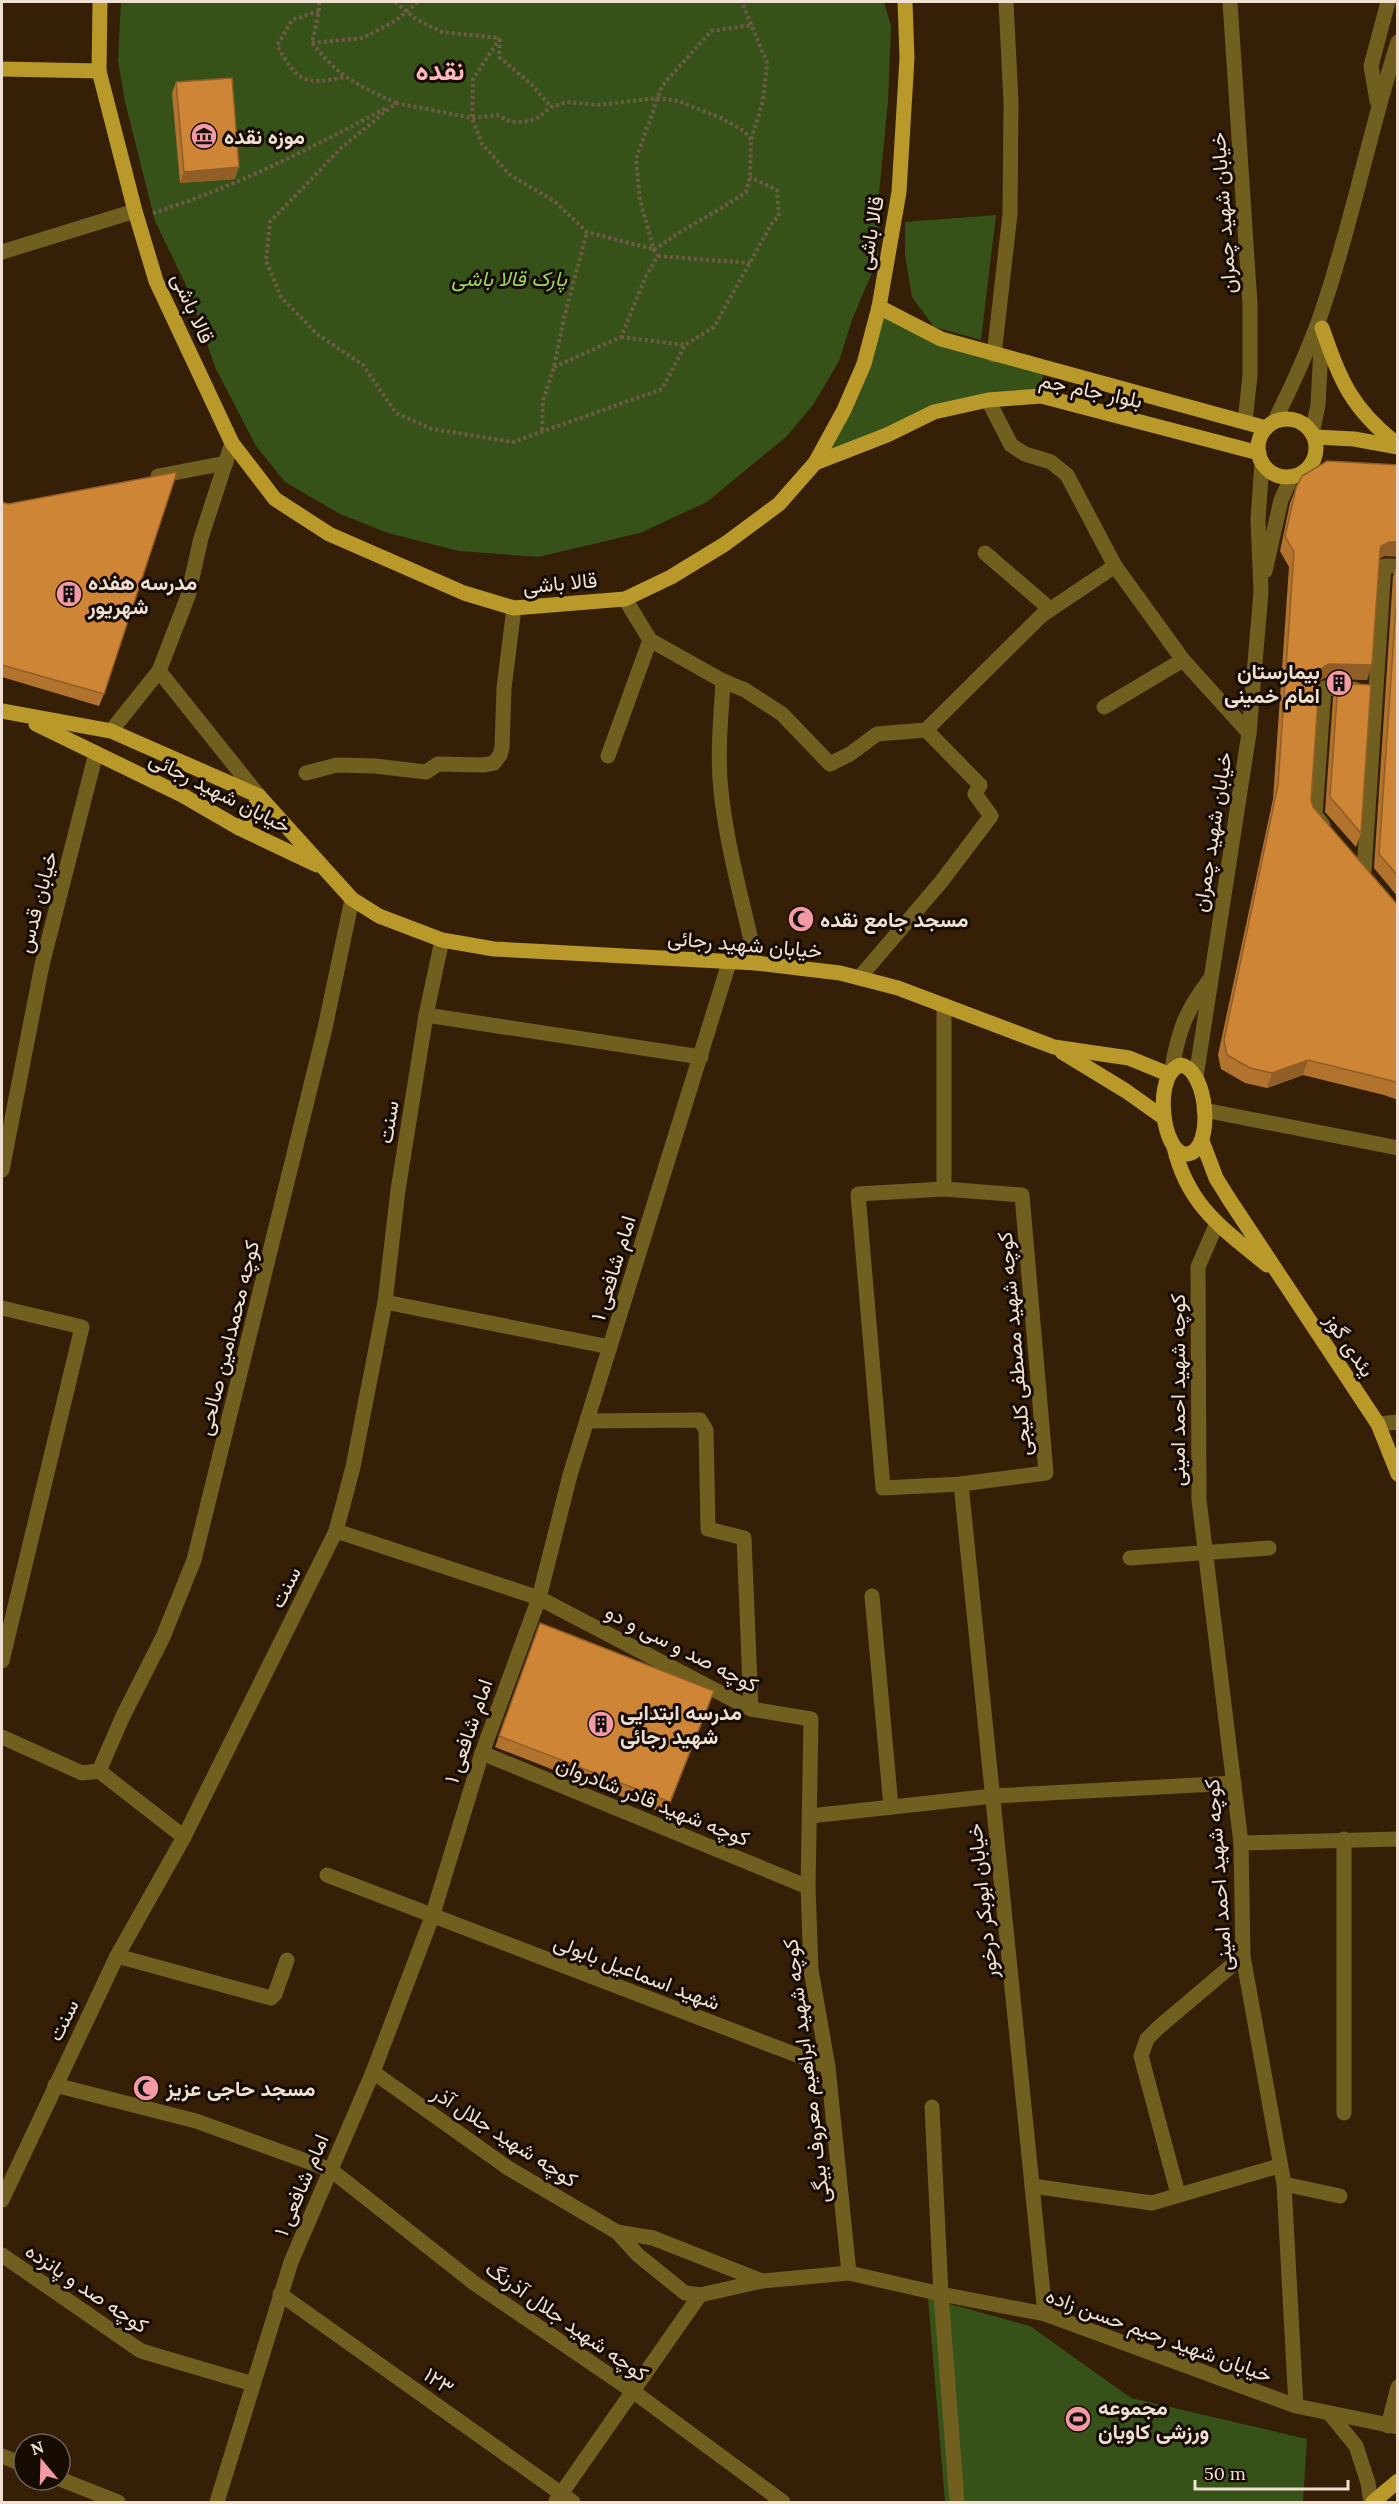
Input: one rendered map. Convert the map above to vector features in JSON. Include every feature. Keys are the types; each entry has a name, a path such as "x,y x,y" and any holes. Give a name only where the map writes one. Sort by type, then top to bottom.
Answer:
{"main road":[{"name":"قالا باشی","path":"100,2 99,71 136,215 156,281 232,443 275,499 329,534 464,593 514,608 625,599 671,577 725,544 778,504 814,463 844,410 864,364 879,307 899,192 907,58 905,2"},
{"path":"2,69 99,71"},
{"name":"بلوار جام جم","path":"879,307 941,339 994,355 1245,422 1270,425"},
{"path":"1322,328 1340,379 1353,400 1377,428 1398,446"},
{"name":"بلوار جام جم","path":"814,463 887,435 934,412 988,399 1041,396 1261,458"},
{"path":"1293,419 1302,423 1313,435 1315,456 1303,472 1292,476 1274,473 1261,458 1258,444 1270,425 1293,419"},
{"path":"1313,435 1398,446"},
{"path":"1310,465 1331,464"},
{"path":"2,711 20,716"},
{"name":"خیابان شهید رجائی","path":"20,716 111,731 259,796 352,899 380,916 442,940 494,949 756,963 840,973 898,988 1054,1047 1129,1058 1170,1071 1185,1065 1190,1067 1196,1077"},
{"name":"خیابان شهید رجائی","path":"20,716 182,795 239,828 326,869"},
{"path":"239,828 252,816 259,796"},
{"path":"1054,1047 1126,1090 1164,1118"},
{"path":"1170,1071 1163,1104 1164,1118 1179,1168 1193,1195 1206,1213 1279,1274"},
{"path":"1174,1147 1181,1153 1187,1154 1202,1141 1204,1110 1201,1086 1196,1077"},
{"name":"یئدی گوز","path":"1202,1141 1216,1178 1378,1424 1398,1474"},
{"path":"1372,2502 1398,2481"}],"street":[{"path":"994,355 1010,214 1011,102 1006,2"},
{"name":"خیابان شهید چمران","path":"1230,2 1250,304 1250,375 1245,422"},
{"path":"1377,104 1371,66 1388,2"},
{"path":"1270,425 1297,375 1324,305 1377,104 1398,42"},
{"path":"2,252 136,215"},
{"path":"1313,435 1318,405 1324,305"},
{"path":"988,399 1011,445 1025,454 1051,462 1067,475 1115,566 1183,660 1249,733"},
{"path":"111,731 159,671 188,596 201,538 232,443"},
{"name":"خیابان شهید چمران","path":"1196,1077 1208,1015 1210,979 1249,733 1261,592 1258,519 1261,458"},
{"path":"147,478 226,463"},
{"name":"خیابان شهید چمران","path":"1261,592 1281,500 1292,476"},
{"path":"986,553 1050,609"},
{"path":"625,599 650,640 723,681 745,690 782,714 830,764 850,754 877,734 926,730 1042,615 1115,566"},
{"path":"1350,855 1367,875 1384,566 1398,566"},
{"path":"306,773 337,765 375,766 426,772 438,764 483,765 494,763 502,748 504,688 514,608"},
{"path":"608,756 650,640"},
{"path":"1104,707 1183,660"},
{"path":"159,671 259,796"},
{"path":"723,681 719,739 721,791 728,840 756,963"},
{"path":"1336,839 1315,815 1324,688 1376,690"},
{"path":"859,978 941,882 991,816 975,794 980,785 926,730"},
{"name":"خیابان قدس","path":"2,1166 42,965 96,753"},
{"name":"کوچه محمدامین صالحی","path":"99,1771 123,1716 163,1638 194,1560 325,1028 352,899"},
{"name":"سنت","path":"2,2200 117,1956 184,1836 336,1531 353,1467 386,1302 398,1190 426,1014 442,940"},
{"name":"امام شافعی ۱","path":"217,2502 291,2262 373,2072 432,1917 482,1753 539,1598 570,1475 729,963"},
{"path":"1170,1071 1183,1022 1190,1007 1210,979"},
{"path":"944,1005 944,1189"},
{"path":"426,1014 700,1057"},
{"path":"1204,1110 1398,1148"},
{"name":"کوچه شهید مصطفی کلیجی","path":"944,1189 1022,1194 1046,1473 961,1484 883,1488 858,1194 944,1189"},
{"name":"کوچه شهید احمد امینی","path":"1218,1224 1198,1267 1198,1500 1207,1552 1241,1843 1243,1956 1284,2184 1296,2406"},
{"path":"386,1302 610,1347"},
{"path":"2,1308 82,1327 2,1661"},
{"path":"587,1421 700,1420 706,1430 708,1529 744,1538 750,1709"},
{"path":"1378,1424 1398,1422"},
{"name":"خیابان ابوبکر درخور","path":"961,1484 1045,2314"},
{"name":"کوچه صد و سی و دو","path":"336,1531 539,1598 750,1709 811,1719"},
{"path":"1130,1557 1269,1548"},
{"path":"872,1596 891,1807"},
{"name":"کوچه شهید ابراهیم معروف بیگی","path":"811,1719 808,1887 811,1970 828,2067 849,2273"},
{"path":"2,1737 82,1773 99,1771 184,1836"},
{"name":"کوچه شهید قادر شادروان","path":"482,1753 808,1887"},
{"path":"810,1816 993,1796 1234,1783"},
{"path":"1344,1839 1344,2113"},
{"path":"1241,1843 1398,1839"},
{"name":"شهید اسماعیل بابولی","path":"327,1875 828,2067"},
{"path":"117,1956 271,1998 275,1994 287,1960"},
{"path":"1178,2194 1141,2056 1147,2039 1159,2027 1243,1956"},
{"name":"کوچه شهید جلال آذر","path":"373,2072 508,2168 617,2232"},
{"name":"کوچه شهید جلال آذرنگ","path":"55,2085 196,2121 331,2170 474,2283 634,2392 783,2502"},
{"path":"932,2107 941,2294 957,2502"},
{"path":"1032,2186 1152,2203 1279,2166"},
{"path":"1284,2184 1340,2196"},
{"path":"617,2232 653,2238 762,2281"},
{"path":"563,2500 700,2295 686,2293 666,2280 617,2232"},
{"name":"کوچه صد و پانزده","path":"2,2255 141,2351 253,2384"},
{"name":"خیابان شهید رحیم حسن زاده","path":"700,2295 762,2281 849,2273 1045,2314 1296,2406 1393,2426"},
{"name":"۱۲۳","path":"280,2294 563,2500"},
{"path":"1393,2426 1398,2387"},
{"path":"1330,2414 1356,2446 1372,2502"},
{"path":"72,2484 118,2502"}],"path":[{"path":"312,43 319,2"},
{"path":"395,2 416,19 442,32 500,38"},
{"path":"312,43 363,38 395,21 418,2"},
{"path":"654,250 678,232 702,222 746,192 750,177 751,140 763,101 767,63 742,2"},
{"path":"319,11 292,20 277,46 293,73 319,82 344,77"},
{"path":"658,256 654,250 640,200 636,159 657,98 662,86 711,31 753,25"},
{"path":"500,38 499,57 532,86 551,107"},
{"path":"500,38 473,79 472,118 482,144 510,175 554,201 587,232 654,250"},
{"path":"312,43 328,63 350,82 396,103 472,118 497,115 511,122 523,122 536,119 551,107 567,102 598,105 657,98 678,101 721,117 744,131 751,140"},
{"path":"136,215 208,195 261,172 396,103"},
{"path":"396,103 340,148 270,222 266,261 281,297 317,334 363,365 396,413 432,429 513,442 662,389 686,345 714,327 772,223 779,216 777,190 750,177"},
{"path":"542,430 543,401 554,367 564,318 587,232"},
{"path":"658,256 750,263"},
{"path":"621,337 646,276 658,256"},
{"path":"554,367 621,337 686,345"}],"green space":[{"name":"پارک قالا باشی","path":"121,2 884,2 891,26 888,101 879,194 878,258 852,320 839,361 813,405 786,437 707,502 640,533 538,557 459,551 388,533 340,514 285,482 256,446 216,369 185,283 155,221 125,102 118,60"},
{"path":"996,215 981,340 934,327 912,297 905,255 905,222"},
{"path":"879,307 941,339 1044,367 1041,396 988,400 815,463 844,410"},
{"name":"مجموعه ورزشی کاویان","path":"928,2298 1030,2326 1131,2398 1307,2439 1303,2502 945,2502"}],"building":[{"name":"موزه نقده","path":"232,78 239,167 184,172 176,82"},
{"name":"بیمارستان امام خمینی","path":"1327,461 1398,465 1398,542 1389,542 1381,546 1372,665 1329,664 1320,672 1311,800 1313,807 1398,903 1398,1083 1308,1060 1272,1073 1250,1068 1227,1055 1224,1040 1278,785 1294,552 1285,536 1296,488 1302,476"},
{"name":"مدرسه هفده شهریور","path":"177,472 104,694 2,665 2,502 8,504"},
{"path":"1398,576 1398,876 1379,854"},
{"path":"1338,683 1371,685 1361,833 1330,797"},
{"name":"مدرسه ابتدایی شهید رجائی","path":"540,1623 714,1691 670,1802 499,1736"}],"place":[{"name":"موزه نقده","path":"204,136"},
{"name":"مدرسه هفده شهریور","path":"69,594"},
{"name":"بیمارستان امام خمینی","path":"1339,683"},
{"name":"مسجد جامع نقده","path":"801,919"},
{"name":"مدرسه ابتدایی شهید رجائی","path":"601,1724"},
{"name":"مسجد حاجی عزیز","path":"146,2088"},
{"name":"مجموعه ورزشی کاویان","path":"1078,2419"}],"district":[{"name":"نقده","path":"440,70"}]}
